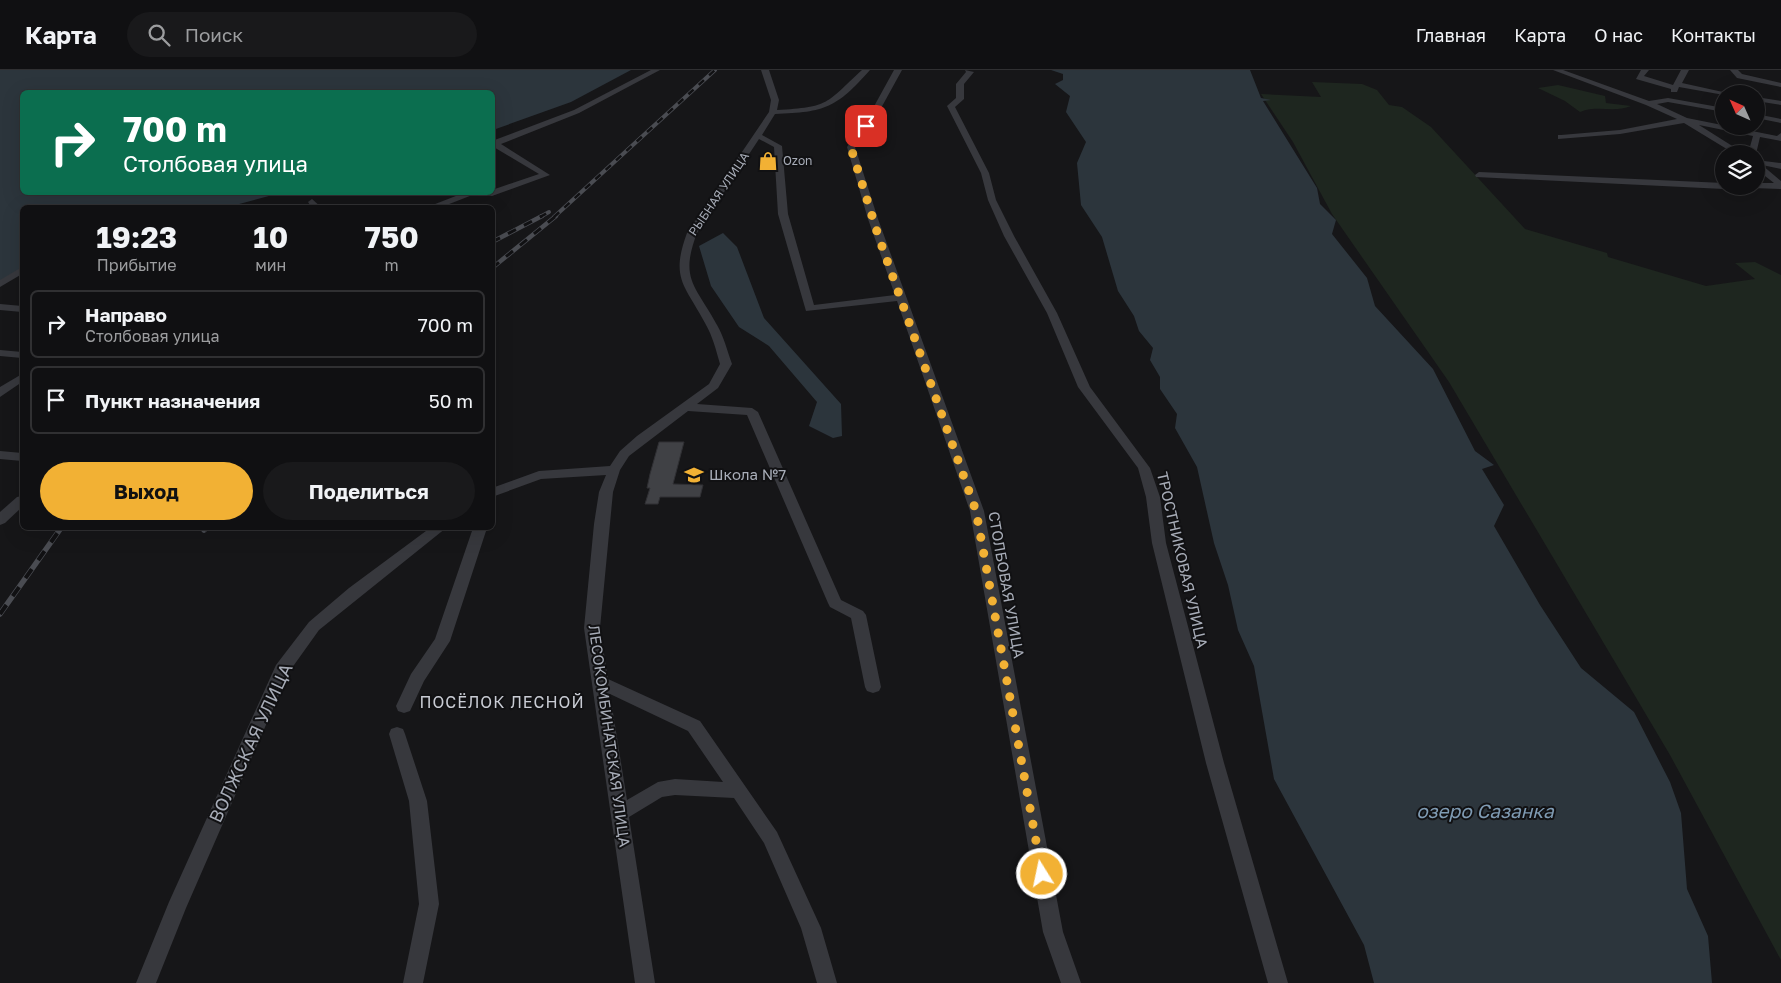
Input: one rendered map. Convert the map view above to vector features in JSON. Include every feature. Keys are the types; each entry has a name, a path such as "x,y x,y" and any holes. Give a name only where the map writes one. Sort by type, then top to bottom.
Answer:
{"street":[{"path":"495,143 536,129 587,107 656,70"},
{"path":"765,70 775,100 772,112 815,108 828,104 846,91 851,83 866,70"},
{"name":"СТОЛБОВАЯ УЛИЦА","path":"898,70 876,110 851,148 900,298 976,511 1053,932 1072,983"},
{"name":"ТРОСТНИКОВАЯ УЛИЦА","path":"969,70 970,72 960,84 960,99 951,106 985,173 992,200 1009,236 1052,313 1084,387 1144,468 1153,498 1159,543 1215,763 1278,983"},
{"path":"1557,70 1618,93 1649,102 1685,120 1726,145"},
{"path":"1645,70 1639,77 1676,86 1715,92"},
{"path":"1668,100 1685,70"},
{"path":"1734,70 1740,76 1781,85"},
{"path":"1649,102 1668,100 1715,108"},
{"path":"1765,100 1781,103"},
{"name":"РЫБНАЯ УЛИЦА","path":"640,439 714,386 726,364 718,338 688,286 683,270 684,250 692,232 758,136 772,112"},
{"path":"1765,118 1781,121"},
{"path":"1561,137 1620,132 1685,120 1715,126"},
{"path":"1754,145 1757,135 1780,139 1781,135"},
{"name":"РЫБНАЯ УЛИЦА","path":"758,136 778,146 783,214 810,309 900,298"},
{"path":"495,145 546,175 495,192"},
{"path":"1765,164 1781,166"},
{"path":"1765,171 1781,186"},
{"path":"1479,175 1715,186"},
{"path":"1765,186 1781,186"},
{"path":"437,205 467,195"},
{"path":"0,284 20,271"},
{"path":"0,308 20,309"},
{"path":"0,353 20,355"},
{"path":"0,393 20,378"},
{"path":"687,407 752,412 835,603 858,615 873,687"},
{"name":"ЛЕСОКОМБИНАТСКАЯ УЛИЦА","path":"640,439 624,454 614,470 606,492 601,524 592,628 645,983"},
{"path":"0,455 20,457"},
{"path":"495,491 539,475 614,470"},
{"path":"0,520 20,502"},
{"name":"ВОЛЖСКАЯ УЛИЦА","path":"146,983 176,908 282,669 314,626 354,592 436,530"},
{"path":"404,706 417,678 442,641 479,530"},
{"path":"599,682 694,726 771,838 811,928 827,983"},
{"path":"397,734 418,801 429,904 413,983"},
{"path":"619,814 658,790 675,786 739,790"}],"shaded area":[{"path":"1312,82 1362,84 1377,90 1389,105 1402,107 1431,127 1525,229 1607,253 1608,257 1706,286 1755,279 1735,263 1755,262 1781,275 1781,960 1670,755 1449,382 1332,214 1293,142 1261,94 1321,97"},
{"path":"1558,85 1605,96 1606,103 1631,106 1619,109 1593,109 1580,112 1565,101 1538,88"}],"water":[{"path":"0,70 631,70 571,102 495,129 495,90 20,90 20,195 273,195 235,205 20,205 20,269 0,281"},
{"name":"озеро Сазанка","path":"1051,70 1250,70 1261,98 1271,100 1263,101 1317,188 1320,204 1336,220 1332,234 1367,278 1375,306 1433,369 1475,451 1494,465 1482,469 1504,505 1494,526 1540,605 1581,668 1634,712 1670,782 1681,813 1687,889 1708,936 1712,983 1374,983 1364,945 1274,779 1254,666 1238,630 1228,585 1214,543 1197,467 1175,428 1177,414 1160,389 1160,377 1150,360 1153,348 1139,331 1134,316 1118,291 1102,237 1081,205 1077,163 1086,142 1066,112 1070,96 1055,84 1063,80 1063,74"},
{"path":"723,233 737,247 764,318 841,404 842,436 833,438 809,426 817,402 769,346 739,327 711,286 699,246"}],"building":[{"name":"Школа №7","path":"659,442 684,442 673,484 703,485 700,497 660,497 658,504 645,504 650,488 647,488 650,474"}],"railway":[{"path":"554,217 715,70"},
{"path":"540,217 549,212"},
{"path":"495,240 542,216"},
{"path":"495,266 556,216"},
{"path":"0,614 60,530"}],"place":[{"name":"Ozon","path":"768,161"},
{"name":"Школа №7","path":"694,475"}],"district":[{"name":"ПОСЁЛОК ЛЕСНОЙ","path":"502,702"}],"route":[{"path":"866,126 851,148 878,235 976,511 1042,874"}]}
